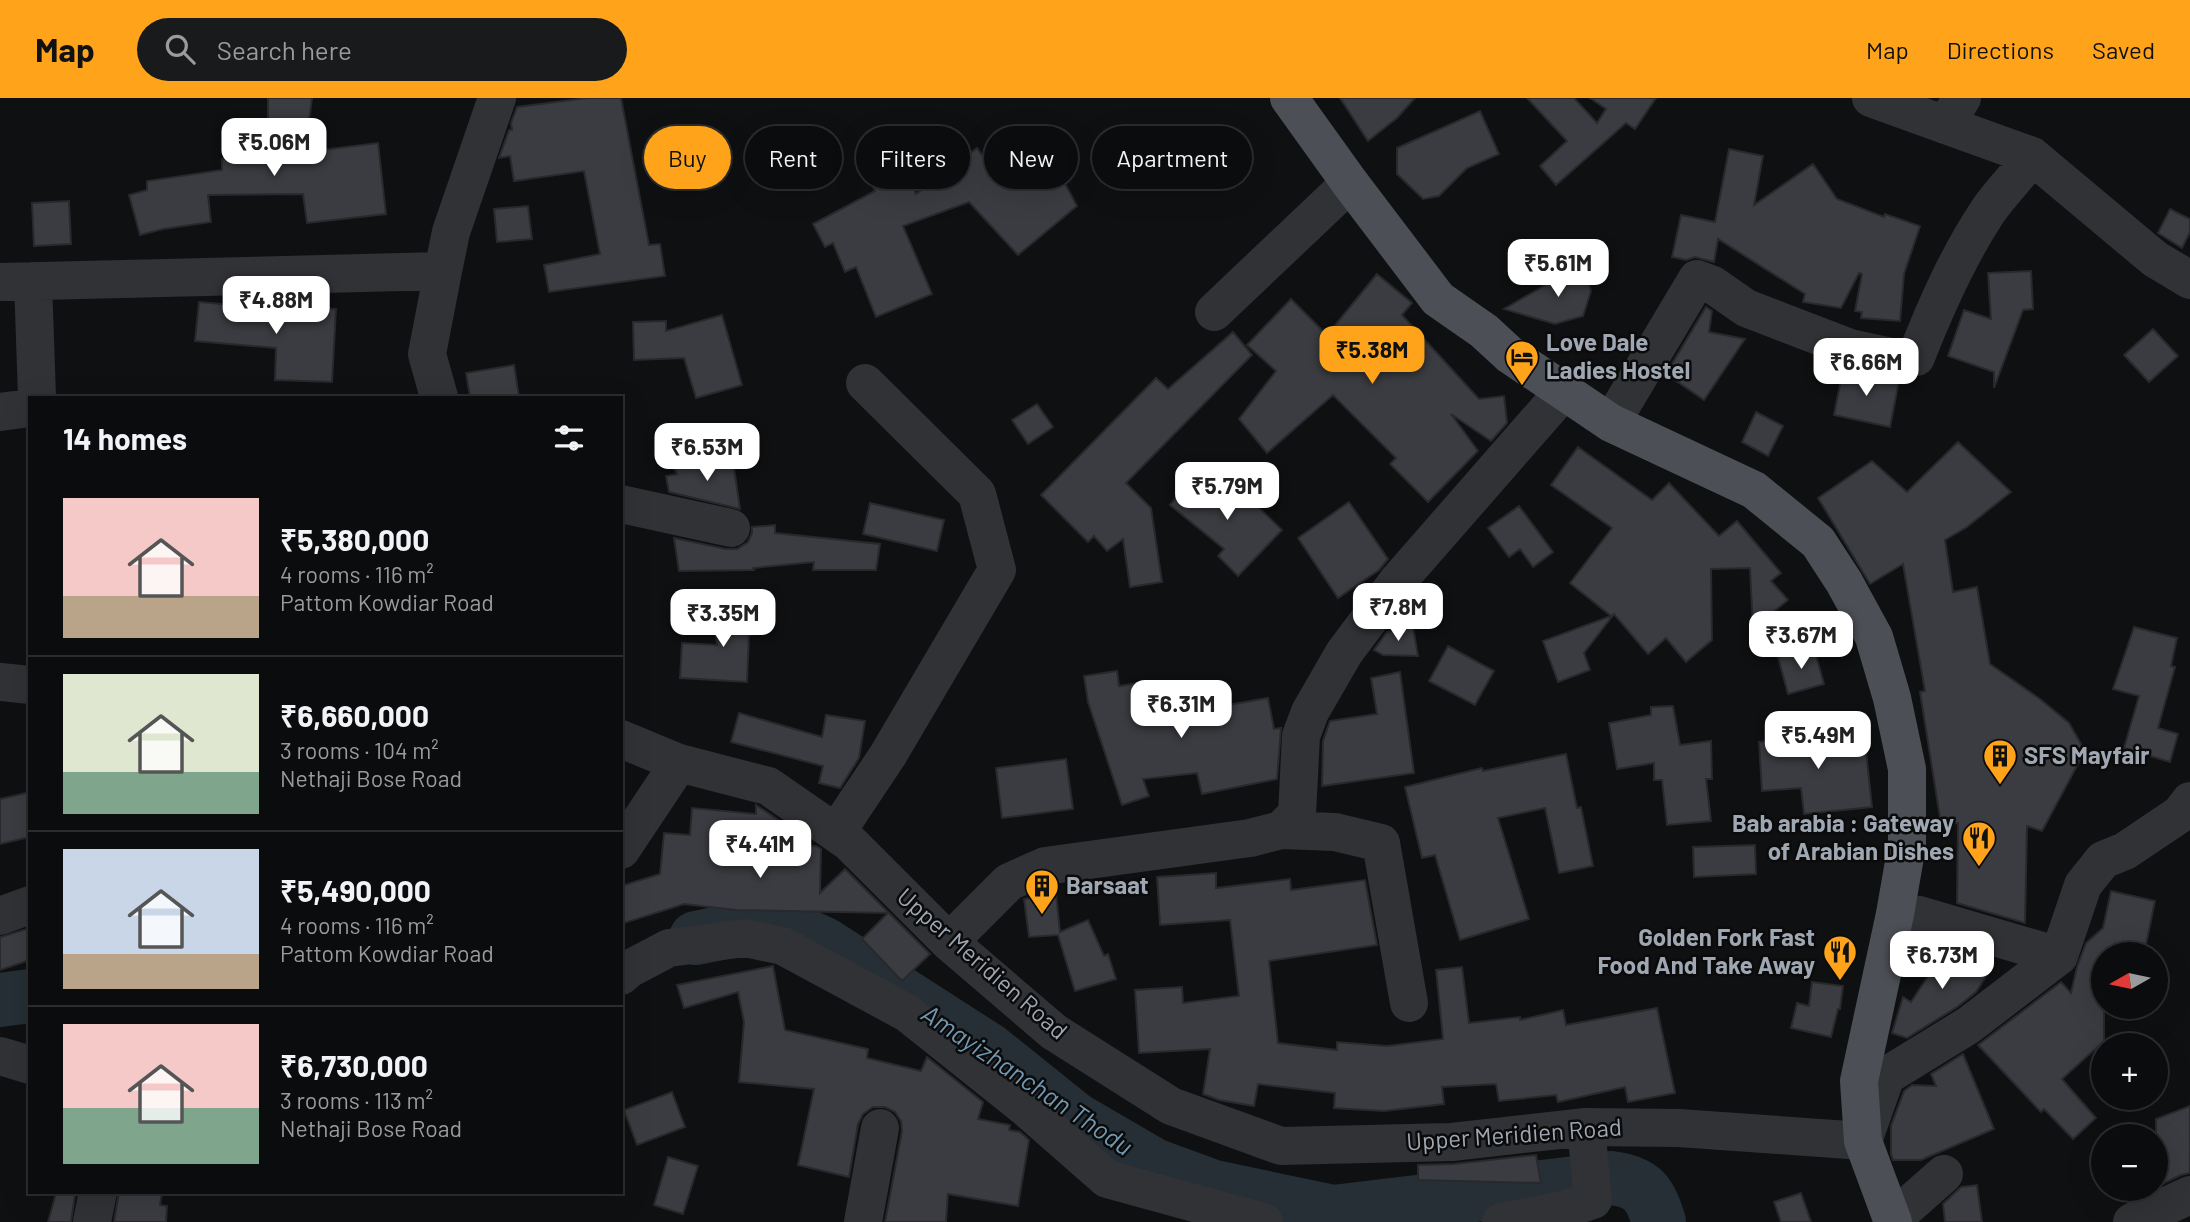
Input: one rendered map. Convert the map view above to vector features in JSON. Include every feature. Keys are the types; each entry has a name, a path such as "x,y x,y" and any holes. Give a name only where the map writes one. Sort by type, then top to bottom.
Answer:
{"main road":[{"path":"1289,98 1438,299 1484,331 1510,355 1611,423 1754,490 1818,542 1874,637 1892,698 1907,769 1907,845 1859,1081 1863,1141 1892,1221"}],"street":[{"path":"439,396 427,354 443,271 451,232 498,98"},
{"path":"1871,98 1953,112 2032,156 2155,259 2190,280"},
{"path":"1611,423 1697,279 1713,285 1746,307 1850,348 1901,359 1916,357 1941,293 1963,253 1989,209 2017,178 2032,156"},
{"path":"1214,312 1350,183"},
{"path":"37,396 16,281 443,271"},
{"path":"836,833 888,755 997,570 977,494 865,383"},
{"path":"1266,834 1297,814 1301,736 1310,712 1344,653 1397,582 1564,391"},
{"path":"0,412 28,408"},
{"path":"623,504 731,528"},
{"path":"0,681 28,685"},
{"name":"Upper Meridien Road","path":"623,739 679,763 768,786 849,842 949,942 1054,1032 1171,1105 1281,1146 1452,1142 1586,1127 1679,1128 1863,1141"},
{"path":"623,847 679,763"},
{"path":"1863,1141 1886,1076 1969,1025 2059,956 2083,885 2104,860 2181,819"},
{"path":"949,942 1009,882 1045,866 1266,834 1335,832 1381,843 1409,1003"},
{"path":"0,916 28,906"},
{"path":"1895,914 1919,915 2059,956"},
{"path":"623,974 669,948 745,938 783,946 907,1013 1026,1108 1107,1179 1264,1222"},
{"path":"0,1056 28,1064"},
{"path":"1501,1222 1563,1210 1593,1200 1586,1127"},
{"path":"863,1222 880,1128"},
{"path":"1892,1221 1944,1174"},
{"path":"92,1222 98,1194"},
{"path":"2132,1222 2190,1195"}],"building":[{"path":"268,98 312,98 305,152 378,143 386,214 307,223 303,194 208,195 211,222 140,235 129,195 147,190 147,181 222,170 222,159 268,158"},
{"path":"587,98 621,98 649,245 660,244 665,276 549,292 544,265 600,254 584,171 514,181 510,156 499,158 509,130 512,130 511,123 517,107"},
{"path":"1340,98 1415,98 1397,118 1368,141"},
{"path":"1527,98 1574,98 1597,123 1606,109 1590,98 1656,98 1635,129 1626,123 1556,185 1540,166 1567,141"},
{"path":"1480,111 1499,154 1467,168 1439,196 1423,199 1397,174 1397,148"},
{"path":"977,148 984,158 984,189 1068,189 1077,206 1018,255 969,202 903,226 932,294 876,317 856,267 845,272 833,243 825,247 813,224 875,191 874,189 914,189 916,194 923,189 970,189 970,153"},
{"path":"1729,149 1763,156 1754,205 1813,164 1837,199 1884,217 1885,214 1920,226 1904,274 1900,321 1861,318 1862,312 1855,311 1862,274 1859,273 1841,308 1803,302 1805,294 1718,239 1714,262 1695,257 1686,260 1672,257 1681,215 1715,222"},
{"path":"69,201 71,244 34,246 32,203"},
{"path":"528,206 532,239 497,242 494,209"},
{"path":"2170,209 2190,219 2190,232 2182,248 2158,233"},
{"path":"1583,263 1591,291 1583,316 1555,324 1504,309"},
{"path":"2031,271 2033,309 2023,310 1994,388 1994,372 1948,356 1964,310 1991,319 1988,273"},
{"path":"1377,274 1412,303 1402,315 1479,399 1504,396 1507,423 1491,441 1451,414 1478,451 1428,502 1390,464 1396,458 1333,395 1267,453 1239,419 1276,371 1247,345 1291,299 1327,335"},
{"path":"199,302 277,309 277,306 336,309 332,382 275,380 276,348 195,341"},
{"path":"1706,307 1712,311 1709,332 1745,339 1704,400 1666,374"},
{"path":"722,315 742,385 696,398 684,358 634,360 633,322 666,321 666,331"},
{"path":"2153,329 2178,356 2149,382 2124,355"},
{"path":"1233,332 1252,355 1126,483 1151,508 1162,582 1130,587 1123,539 1107,551 1094,536 1088,542 1041,495 1156,378 1168,389"},
{"path":"514,365 519,396 470,396 466,373"},
{"path":"1843,369 1899,381 1890,427 1834,415"},
{"path":"1037,404 1053,427 1028,444 1012,420"},
{"path":"1756,412 1783,426 1768,456 1742,442"},
{"path":"1958,442 2011,492 1967,527 1945,540 1953,592 1977,587 1990,664 2069,723 2085,751 2042,831 2027,826 2025,923 1957,903 1958,823 1941,824 1920,692 1925,691 1903,564 1870,584 1818,498 1872,461 1907,492"},
{"path":"1578,447 1652,500 1669,483 1719,536 1737,521 1781,573 1771,581 1788,600 1753,629 1750,568 1711,569 1712,640 1686,662 1666,638 1648,654 1614,614 1584,653 1590,670 1558,682 1543,641 1611,616 1570,583 1612,528 1551,485"},
{"path":"733,461 740,509 669,492 666,476 677,474 674,468"},
{"path":"1196,472 1238,505 1247,496 1282,530 1238,576 1218,556 1224,549 1170,505"},
{"path":"1349,502 1388,559 1379,570 1338,598 1298,538"},
{"path":"870,503 944,520 937,551 863,534"},
{"path":"1519,506 1553,552 1533,567 1520,549 1509,557 1488,528"},
{"path":"775,525 775,533 880,544 876,570 813,570 814,562 753,568 754,570 679,571 674,538 737,549 748,542 752,527"},
{"path":"758,609 761,633 749,635 747,682 680,678 682,643 717,645 713,614"},
{"path":"1413,627 1418,656 1383,655 1374,650 1387,632"},
{"path":"2134,627 2177,638 2171,666 2175,667 2158,728 2178,734 2170,762 2124,748 2139,696 2113,689"},
{"path":"1448,646 1494,671 1475,705 1429,681"},
{"path":"1814,648 1824,684 1788,694 1778,657"},
{"path":"1117,671 1119,686 1144,682 1149,719 1268,698 1274,729 1281,728 1277,779 1202,794 1197,773 1143,779 1149,796 1122,805 1088,702 1084,676"},
{"path":"1400,672 1414,773 1322,786 1323,741 1330,721 1377,714 1371,678"},
{"path":"1673,706 1680,745 1711,741 1712,779 1706,779 1711,821 1667,825 1662,780 1654,780 1654,763 1617,769 1609,723 1651,715 1651,707"},
{"path":"739,713 822,737 826,715 865,721 859,758 840,788 819,783 823,766 731,742"},
{"path":"1846,727 1849,752 1866,751 1872,807 1804,814 1801,788 1762,791 1759,742 1800,739 1798,732"},
{"path":"1566,754 1577,808 1581,807 1593,866 1559,873 1545,808 1498,818 1529,919 1460,940 1435,855 1422,858 1405,787 1482,768 1483,771"},
{"path":"1066,759 1073,809 1002,818 996,768"},
{"path":"28,792 28,837 0,844 0,799"},
{"path":"756,805 808,840 808,846 821,849 820,893 845,869 930,954 902,981 862,939 888,913 736,910 684,904 623,923 623,885 660,874 664,833 690,835 692,808 756,814"},
{"path":"1755,845 1756,874 1694,877 1693,847"},
{"path":"1216,873 1216,888 1290,879 1291,890 1365,880 1377,945 1269,961 1278,1043 1337,1050 1337,1042 1387,1046 1443,1039 1436,970 1462,967 1469,1023 1520,1017 1520,1020 1563,1010 1566,1025 1657,1008 1675,1093 1628,1102 1625,1087 1558,1102 1556,1095 1499,1101 1496,1084 1442,1087 1444,1104 1384,1111 1334,1108 1335,1093 1258,1084 1254,1106 1219,1100 1203,1094 1210,1049 1139,1053 1135,990 1182,987 1183,1003 1239,996 1230,920 1160,925 1157,877"},
{"path":"2111,891 2155,901 2146,942 2091,942 2091,1019 2104,1019 2104,1033 2091,1033 2091,1053 2062,1079 2096,1118 2073,1139 2044,1109 2041,1112 1978,1045 2061,982 2071,993 2086,943 2103,928"},
{"path":"1056,894 1060,932 1088,920 1104,956 1108,954 1116,979 1075,991 1058,935 1029,937 1024,899"},
{"path":"28,929 28,961 0,970 0,937"},
{"path":"1948,946 1969,953 1992,967 1976,992 1957,1007 1907,1038 1892,1033 1903,997 1911,1002"},
{"path":"773,966 785,1030 868,1049 867,1058 921,1071 927,1057 983,1102 978,1119 1010,1125 1009,1130 1020,1132 1029,1140 1018,1206 948,1194 946,1222 885,1222 902,1131 901,1121 895,1112 885,1107 873,1107 863,1114 858,1124 849,1177 798,1165 814,1089 739,1082 744,1022 738,992 684,1008 677,985"},
{"path":"1812,982 1843,986 1840,1009 1831,1037 1791,1028 1797,1003 1809,1006"},
{"path":"1963,1054 1994,1129 1921,1160 1893,1160 1891,1126 1904,1091 1912,1085 1936,1086 1931,1074"},
{"path":"672,1092 685,1127 637,1145 624,1110"},
{"path":"2190,1106 2190,1173 2168,1181 2168,1124 2156,1124 2156,1119"},
{"path":"1536,1155 1541,1183 1418,1180 1418,1165"},
{"path":"668,1157 698,1166 683,1214 654,1205"},
{"path":"1977,1185 1982,1222 1945,1222 1943,1204 1961,1187"},
{"path":"1801,1193 1811,1222 1781,1222 1774,1202"},
{"path":"56,1194 75,1195 71,1222 48,1222"},
{"path":"119,1194 162,1194 160,1205 167,1206 166,1222 114,1222"}],"waterway":[{"name":"Amayizhanchan Thodu","path":"696,938 775,922 824,944 989,1050 1075,1119 1154,1165 1214,1187 1333,1212 1575,1183"},
{"name":"Amayizhanchan Thodu","path":"0,1000 28,996"},
{"name":"Amayizhanchan Thodu","path":"1611,1178 1631,1182 1644,1191 1659,1222"}],"place":[{"name":"Love Dale Ladies Hostel","path":"1522,387"},
{"name":"SFS Mayfair","path":"2000,786"},
{"name":"Bab arabia : Gateway of Arabian Dishes","path":"1979,868"},
{"name":"Barsaat","path":"1042,916"},
{"name":"Golden Fork Fast Food And Take Away","path":"1840,982"}]}
